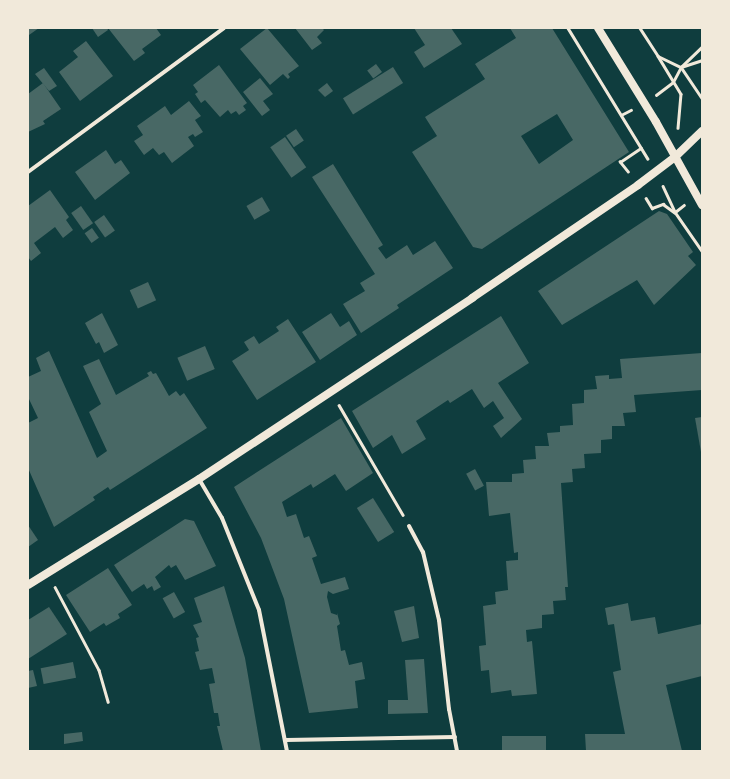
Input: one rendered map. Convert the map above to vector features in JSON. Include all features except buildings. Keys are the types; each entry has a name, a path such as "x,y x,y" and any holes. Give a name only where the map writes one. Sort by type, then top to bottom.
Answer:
{"main road":[{"path":"598,28 676,157 702,205"},
{"path":"28,585 199,479 472,298 676,157 702,131"}],"street":[{"path":"28,172 224,28"},
{"path":"199,479 222,518 259,610 287,751"},
{"path":"409,526 423,552 439,620 449,709 457,751"},
{"path":"286,740 455,737"}],"path":[{"path":"568,28 641,148"},
{"path":"640,28 681,94 676,157"},
{"path":"681,67 702,47"},
{"path":"658,56 681,67 702,98"},
{"path":"681,67 702,60"},
{"path":"675,212 702,251"},
{"path":"331,391 409,526"},
{"path":"48,572 99,670 108,702"}]}
